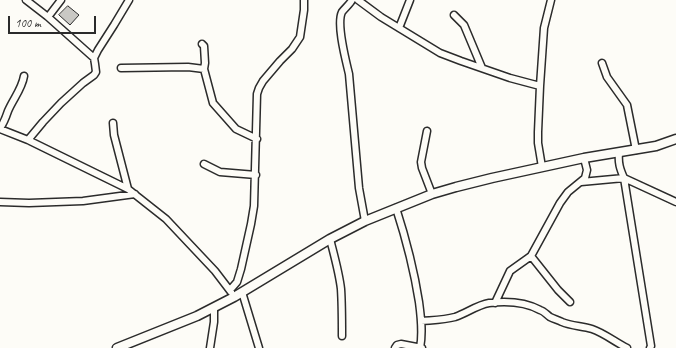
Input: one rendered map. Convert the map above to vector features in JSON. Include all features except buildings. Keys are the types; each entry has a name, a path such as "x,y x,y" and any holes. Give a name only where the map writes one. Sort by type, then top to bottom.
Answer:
{"main road":[{"path":"117,348 132,345 197,316 214,307 232,294 242,292 330,239 365,221 432,194 456,187 584,158 656,146 676,139"}],"street":[{"path":"26,0 48,17 94,58"},
{"path":"48,17 61,0"},
{"path":"28,140 60,103 94,75 96,72 94,58 129,0"},
{"path":"232,294 241,269 254,206 257,139 257,94 263,81 292,49 300,37 304,0"},
{"path":"352,0 343,11 340,23 345,59 349,74 359,188 365,221"},
{"path":"358,0 375,13 440,52 510,78 540,86"},
{"path":"399,28 410,0"},
{"path":"542,167 538,143 538,132 542,47 544,28 552,0"},
{"path":"454,15 464,25 482,68"},
{"path":"202,44 204,46 204,69 213,103 236,129 257,139"},
{"path":"602,63 607,77 627,105 636,150"},
{"path":"121,68 188,67 204,69"},
{"path":"24,76 19,91 0,129 28,140 128,189 171,224 215,271 232,294"},
{"path":"113,123 114,135 128,189"},
{"path":"427,131 421,162 432,194"},
{"path":"619,153 619,168 624,178 646,313 650,348"},
{"path":"495,303 510,270 531,256 560,203 568,192 585,178 587,170 584,158"},
{"path":"204,164 220,172 256,175"},
{"path":"581,182 624,178 676,202"},
{"path":"0,202 29,203 83,201 135,194"},
{"path":"395,348 397,345 401,344 420,348 421,342 421,321 411,260 396,208"},
{"path":"330,239 341,289 342,336"},
{"path":"531,256 558,290 570,302"},
{"path":"242,292 260,348"},
{"path":"421,321 441,320 454,317 488,303 519,303 542,310 563,323 592,329 627,348"},
{"path":"210,348 214,322 214,307"}]}
